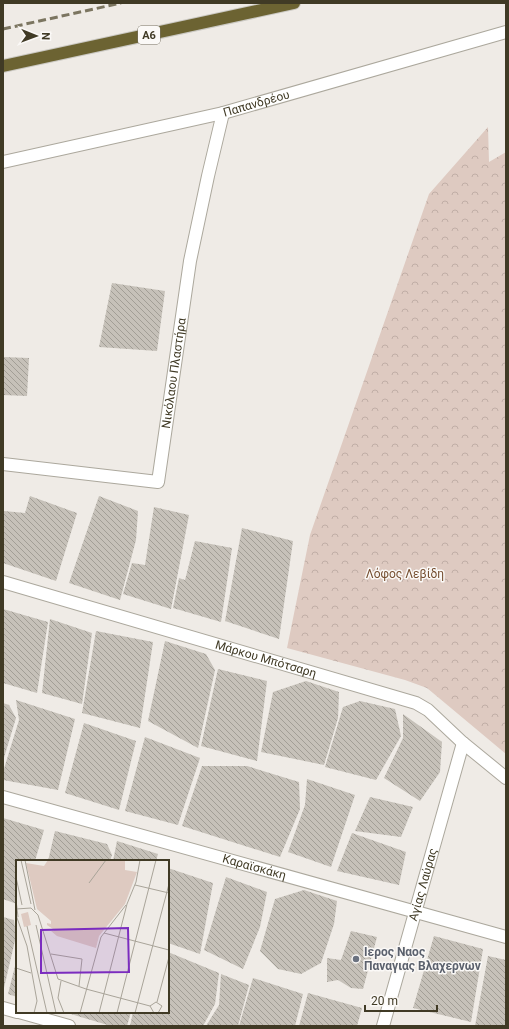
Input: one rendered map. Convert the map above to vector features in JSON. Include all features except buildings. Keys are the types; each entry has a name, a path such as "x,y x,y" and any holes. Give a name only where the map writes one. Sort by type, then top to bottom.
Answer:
{"highway":[{"name":"Α6","path":"3,66 294,3"}],"street":[{"name":"Παπανδρέου","path":"3,162 223,113 506,32"},
{"name":"Νικόλαου Πλαστήρα","path":"3,464 158,482 190,261 223,113"},
{"name":"Μάρκου Μπότσαρη","path":"3,582 416,703 428,710 463,743 506,778"},
{"name":"Αγίας Λαύρας","path":"383,1026 463,743"},
{"name":"Καραϊσκάκη","path":"3,797 506,938"},
{"path":"3,1008 16,1011"},
{"path":"22,1013 69,1026"}],"green space":[{"name":"Λόφος Λεβίδη","path":"488,127 489,162 506,152 506,754 427,688 405,680 287,648 310,535 429,194"}],"railway":[{"path":"3,29 121,3"}],"place":[{"name":"Ιερος Ναος Παναγιας Βλαχερνων","path":"356,959"}]}
